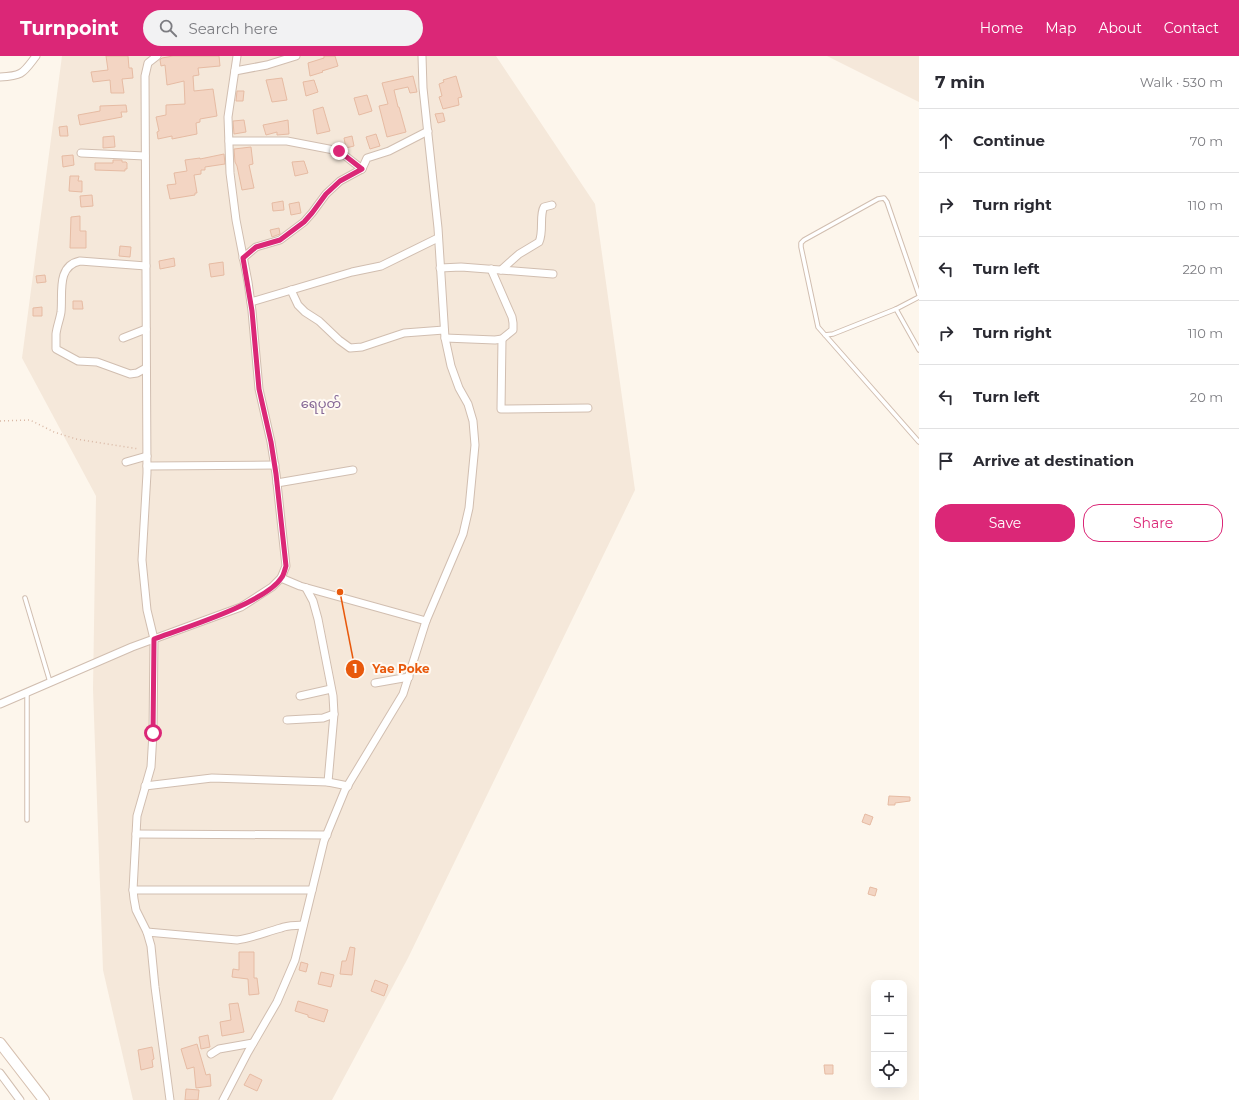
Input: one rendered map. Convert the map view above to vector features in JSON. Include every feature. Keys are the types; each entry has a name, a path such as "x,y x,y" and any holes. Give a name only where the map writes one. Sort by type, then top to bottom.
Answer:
{"street":[{"path":"0,77 17,76 25,70 36,56"},
{"path":"156,56 148,63 145,76 147,466 142,560 147,610 154,639 153,733 151,767 137,816 134,890 136,910 152,946 155,987 170,1100"},
{"path":"0,704 132,647 241,607 267,591 281,578 286,566 275,465 259,389 251,302 236,220 230,173 228,117 237,56"},
{"path":"235,71 267,65 296,56"},
{"path":"223,1100 253,1043 277,1002 292,967 327,835 348,786 403,694 426,621 463,534 469,508 475,445 468,404 451,366 445,338 438,238 423,88 422,56"},
{"path":"243,258 256,247 280,240 308,218 326,194 340,181 362,169 367,158 389,151 428,131"},
{"path":"229,141 288,141 332,149 339,151 362,169"},
{"path":"81,153 145,156"},
{"path":"501,270 519,254 539,242 542,231 541,211 544,207 552,205"},
{"path":"251,302 352,272 381,266 438,238"},
{"path":"146,266 80,261 73,262 64,275 61,285 61,312 56,333 56,349 78,361 96,362 130,374 137,373 146,368"},
{"path":"440,268 461,267 553,274"},
{"path":"445,338 495,340 502,339 513,330 514,323 491,269"},
{"path":"291,290 298,304 305,312 319,321 350,348 362,347 404,333 444,330"},
{"path":"123,338 146,329"},
{"path":"502,339 501,409 588,408"},
{"path":"126,462 147,453"},
{"path":"147,466 275,465"},
{"path":"277,483 354,470"},
{"path":"281,578 306,588 426,621"},
{"path":"306,588 313,601 318,619 333,696 334,714 328,782"},
{"path":"375,683 409,677"},
{"path":"300,696 331,688"},
{"path":"287,720 322,718 334,714"},
{"path":"145,786 212,778 328,782 348,786"},
{"path":"136,834 327,835"},
{"path":"134,890 312,890"},
{"path":"147,932 237,940 247,939 282,927 303,925"},
{"path":"0,1043 44,1100"},
{"path":"211,1054 219,1049 253,1043"},
{"path":"0,1073 20,1100"}],"lane":[{"path":"825,334 833,334 896,309 919,296 887,202 884,198 881,198 804,240 800,247 818,327 821,332 825,334 919,442"},
{"path":"896,309 919,350"},
{"path":"25,598 50,682"},
{"path":"27,692 27,820"}],"path":[{"path":"0,421 30,420 54,432 76,439 147,453"}],"shaded area":[{"path":"62,56 496,56 595,204 635,490 408,958 332,1100 133,1100 103,970 93,689 96,496 22,358"},
{"path":"827,56 919,56 919,102"}],"building":[{"path":"106,56 128,56 129,68 132,68 133,78 122,79 124,93 111,93 110,80 93,82 91,72 108,70"},
{"path":"173,56 219,56 220,66 198,68 199,75 193,76 194,91 213,89 217,116 200,119 200,122 196,123 197,134 172,139 172,136 158,139 157,132 159,131 156,117 166,115 166,105 185,104 184,81 167,85 165,65 161,66 160,60 162,58"},
{"path":"324,56 335,56 338,66 310,76 308,63 324,58"},
{"path":"413,76 417,92 410,93 408,87 394,90 406,132 387,137 379,106 388,104 382,83"},
{"path":"456,76 462,97 458,98 459,105 443,109 439,97 442,96 439,84 444,82 443,80"},
{"path":"282,78 287,100 272,102 266,80"},
{"path":"314,80 318,92 306,96 303,82"},
{"path":"237,91 244,91 243,101 236,101"},
{"path":"367,95 372,111 359,115 354,98"},
{"path":"126,105 127,112 121,112 122,117 80,125 78,115 100,111 100,106"},
{"path":"323,107 330,131 317,134 313,110"},
{"path":"443,113 445,121 438,123 435,114"},
{"path":"244,120 246,132 234,134 233,121"},
{"path":"288,120 289,134 277,135 277,132 266,135 263,125"},
{"path":"67,126 68,136 60,136 59,127"},
{"path":"376,134 380,146 370,149 366,137"},
{"path":"114,136 115,147 103,148 103,137"},
{"path":"352,136 354,146 346,148 344,138"},
{"path":"251,147 253,164 249,165 254,188 242,190 235,162 234,149"},
{"path":"224,154 225,164 205,167 205,170 201,170 201,174 194,175 197,193 195,193 195,195 170,199 167,185 176,184 174,173 187,171 185,160 200,159"},
{"path":"73,155 74,165 63,167 62,156"},
{"path":"113,160 122,160 122,162 126,162 127,169 125,169 125,171 95,170 95,163 113,163"},
{"path":"304,161 308,173 295,176 292,162"},
{"path":"70,176 79,176 78,181 82,181 82,192 69,191"},
{"path":"92,195 93,206 81,207 80,196"},
{"path":"283,201 284,210 273,211 272,203"},
{"path":"299,202 301,213 291,215 289,204"},
{"path":"80,216 80,231 86,231 86,248 70,248 71,217"},
{"path":"279,228 280,234 272,237 270,230"},
{"path":"120,246 131,247 130,257 119,256"},
{"path":"174,258 175,266 160,269 159,261"},
{"path":"223,262 224,275 211,277 209,264"},
{"path":"45,275 46,282 37,283 36,276"},
{"path":"73,301 82,301 83,309 73,309"},
{"path":"42,307 42,316 33,316 33,308"},
{"path":"889,796 910,797 910,801 895,803 895,805 888,805"},
{"path":"865,814 873,817 870,825 862,822"},
{"path":"870,887 877,889 875,896 868,894"},
{"path":"350,947 355,948 352,975 340,974 342,961 346,961"},
{"path":"239,952 254,952 254,978 257,978 259,994 249,995 248,979 232,977 233,969 239,970"},
{"path":"301,962 308,964 306,972 299,970"},
{"path":"321,972 334,975 331,987 318,984"},
{"path":"375,980 388,985 384,996 371,991"},
{"path":"298,1001 328,1010 324,1022 295,1011"},
{"path":"238,1003 244,1032 222,1036 220,1022 231,1020 229,1004"},
{"path":"208,1035 210,1047 201,1049 199,1037"},
{"path":"197,1044 206,1075 210,1074 211,1086 196,1088 194,1067 187,1069 181,1049"},
{"path":"152,1047 154,1059 152,1060 153,1067 141,1070 138,1050"},
{"path":"824,1065 833,1065 833,1074 825,1074"},
{"path":"250,1074 262,1080 257,1091 244,1085"},
{"path":"186,1089 199,1090 198,1100 185,1100"}],"place":[{"name":"Yae Poke","path":"340,592"}],"district":[{"name":"ရေပုတ်","path":"321,403"}],"route":[{"path":"153,733 154,639 241,607 272,587 281,578 286,566 276,474 271,442 259,389 252,311 243,258 256,247 280,240 304,222 326,194 340,181 362,169 339,151"}]}
